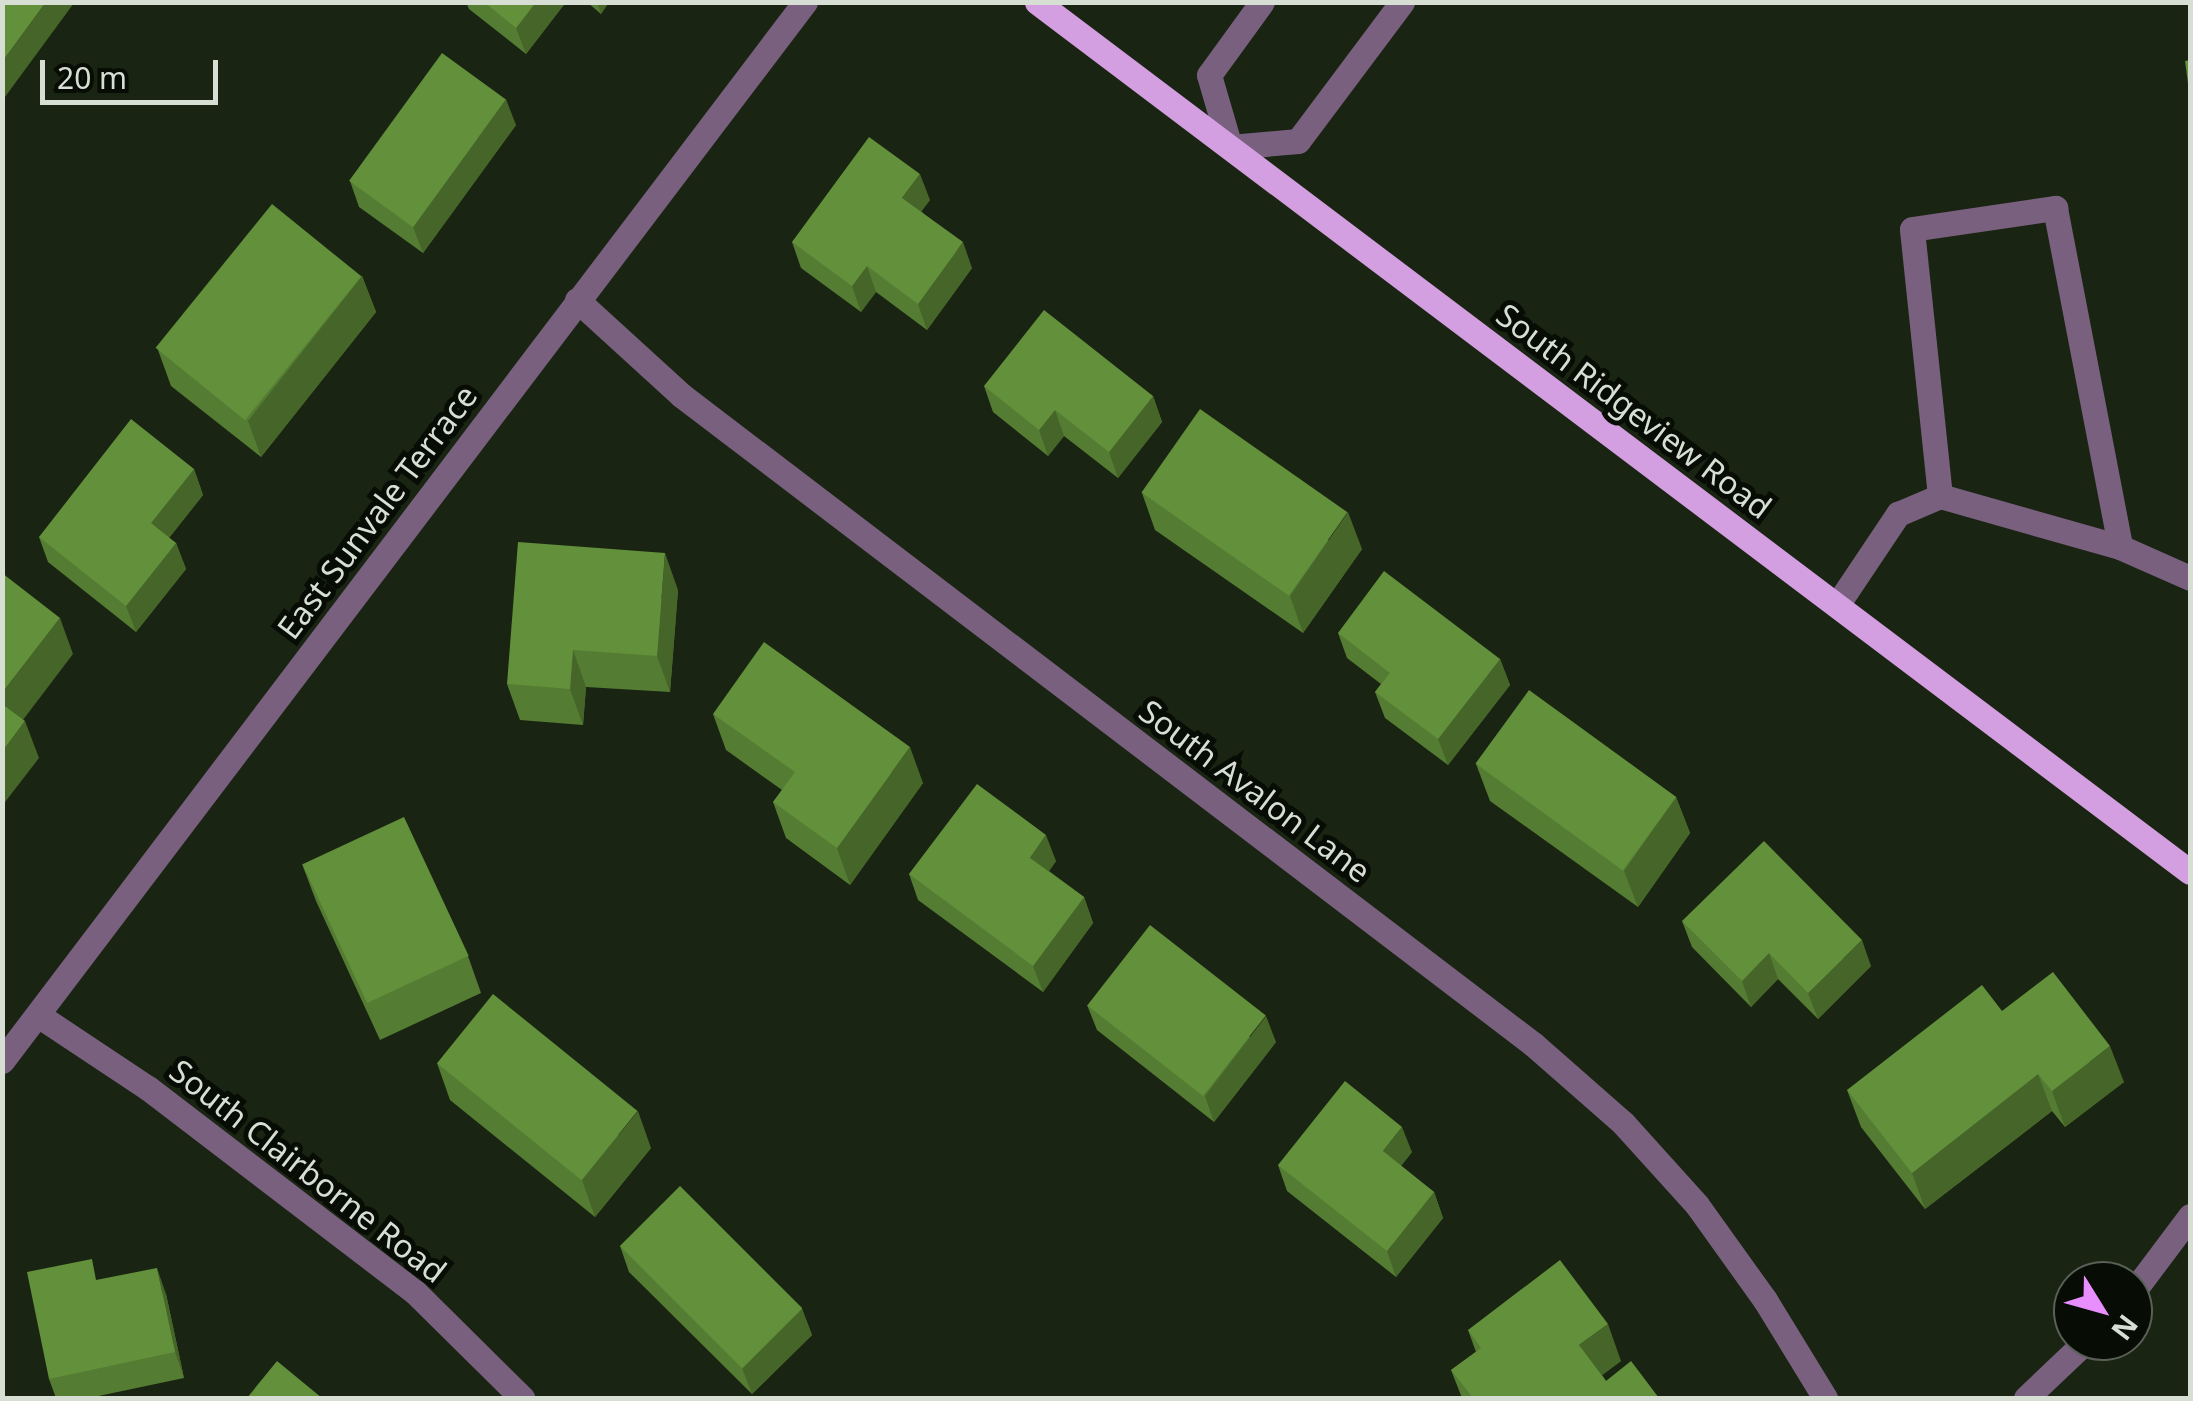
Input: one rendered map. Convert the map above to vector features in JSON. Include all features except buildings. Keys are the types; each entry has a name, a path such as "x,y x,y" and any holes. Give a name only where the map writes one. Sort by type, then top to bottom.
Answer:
{"main road":[{"name":"South Ridgeview Road","path":"1038,2 2190,872"}],"street":[{"name":"East Sunvale Terrace","path":"2,1061 805,2"},
{"path":"1262,2 1209,75 1230,147 1298,141 1402,2"},
{"path":"1940,496 1912,229 2055,208 2120,547"},
{"name":"South Avalon Lane","path":"577,300 681,395 1533,1044 1623,1123 1697,1206 1765,1300 1825,1398"},
{"path":"1837,604 1898,514 1940,496 2120,547 2190,578"},
{"name":"South Clairborne Road","path":"38,1014 148,1088 416,1292 522,1398"},
{"path":"2153,1265 2190,1216"},
{"path":"2026,1398 2065,1361"}]}
